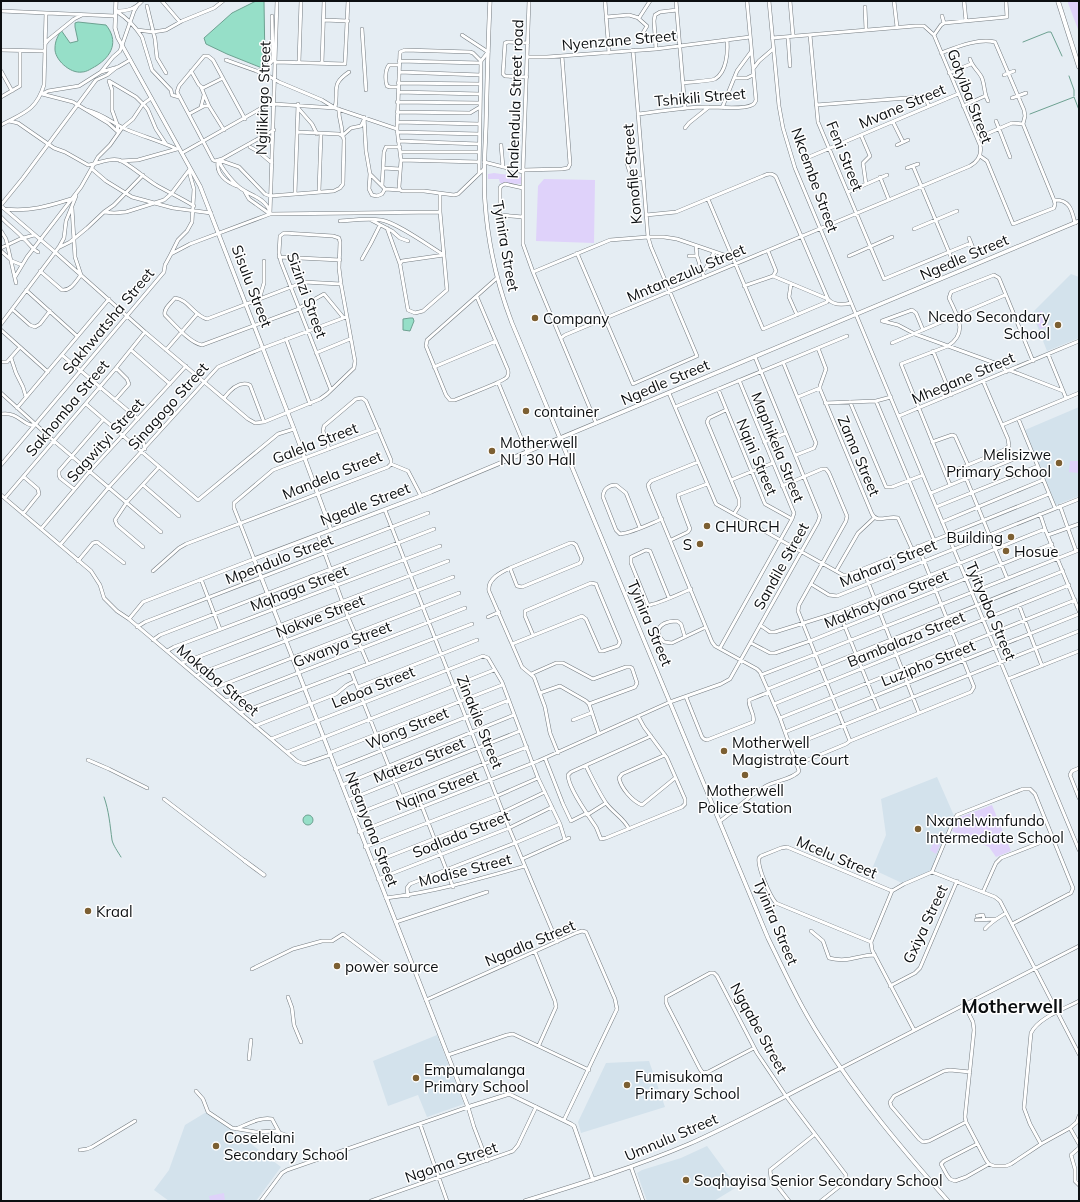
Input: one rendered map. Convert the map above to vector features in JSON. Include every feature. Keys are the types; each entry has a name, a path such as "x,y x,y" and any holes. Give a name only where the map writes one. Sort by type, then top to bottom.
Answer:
{"main road":[{"path":"1058,1 1079,67"}],"street":[{"name":"Sisulu Street","path":"116,1 116,35 200,186 288,413 331,530"},
{"path":"101,72 123,47 134,11 142,1"},
{"path":"163,1 180,22"},
{"path":"137,30 153,32 166,30 180,22 214,8 223,1"},
{"name":"Ngilikingo Street","path":"270,214 274,130 277,1"},
{"path":"299,62 301,1"},
{"path":"322,63 324,1"},
{"path":"276,62 345,64 348,1"},
{"name":"Tyinira Street","path":"490,1 484,162 485,201 492,256 504,301 512,323 768,938 786,976 822,1040 841,1068 884,1126 948,1201"},
{"name":"Khalendula Street road","path":"529,1 523,171 523,244 533,272 596,423"},
{"path":"605,1 609,53"},
{"path":"638,18 641,16 650,1"},
{"path":"676,1 685,109"},
{"name":"Tshikili Street","path":"638,114 709,107 722,108 753,105 756,100 747,1"},
{"name":"Nkcembe Street","path":"769,1 778,99 783,128 795,168 856,315"},
{"path":"790,1 793,36"},
{"path":"894,1 897,27"},
{"path":"964,1 966,20"},
{"path":"934,35 944,23 1006,17 1006,1"},
{"path":"1,11 84,14 115,13 137,6"},
{"path":"147,6 157,58 166,73"},
{"path":"865,6 866,30"},
{"path":"656,49 654,21 656,15 660,12 677,10"},
{"path":"1,125 32,108 41,94 44,85 46,13"},
{"path":"115,13 126,18 137,30 142,37 152,70 170,90 172,95 179,97"},
{"path":"44,44 74,19 84,14"},
{"path":"606,17 629,15 638,18 647,26 638,41"},
{"path":"256,71 266,68 273,60 272,16"},
{"path":"942,16 944,23"},
{"path":"324,20 348,21"},
{"name":"Gotyiba Street","path":"772,38 924,26 934,35 981,149 980,156 977,161 970,166 821,229"},
{"path":"362,29 366,90"},
{"path":"462,35 488,52 481,62 479,174"},
{"name":"Feni Street","path":"810,35 818,122 884,279 949,252"},
{"name":"Nyenzane Street","path":"528,57 656,49 750,37"},
{"path":"788,37 790,66"},
{"path":"683,83 713,79 718,76 727,58 727,40"},
{"path":"941,53 966,44 994,42 996,44 1024,112 1023,124 1056,204 1054,208 1013,224 987,161 980,156"},
{"path":"527,77 505,76 503,71 506,43 528,43"},
{"path":"752,69 773,49"},
{"path":"1,50 44,52"},
{"path":"400,190 400,147 397,131 397,102 400,52 405,50 470,52 473,53 481,62"},
{"name":"Konofile Street","path":"604,319 633,384 697,356 648,237 633,50"},
{"path":"1,97 20,86 20,51"},
{"path":"722,108 737,70 751,52"},
{"path":"244,118 210,57 206,55 201,58 177,92 213,160 219,160 239,167 265,194 270,196 295,194 337,190 342,186 344,140 342,136 343,130 338,115 339,109"},
{"path":"484,162 523,171 568,168 570,164 562,56"},
{"path":"970,59 982,78 988,101"},
{"path":"2,204 96,80 107,75 117,67 130,60"},
{"path":"226,60 265,74 275,80 318,98 334,108"},
{"path":"398,87 387,86 385,76 387,67 389,66 399,63 481,62"},
{"path":"950,73 972,64"},
{"path":"41,94 79,86 101,72 117,67"},
{"path":"1,71 12,91"},
{"path":"191,71 201,87 209,106 224,130"},
{"path":"1004,75 1014,71"},
{"path":"334,108 336,102 336,85 339,79 349,72"},
{"path":"399,72 481,75"},
{"path":"734,78 747,78 753,75"},
{"path":"201,87 206,88 222,78"},
{"path":"118,132 112,110 112,90 109,81 136,97 148,110 156,129 167,144"},
{"path":"398,83 480,84"},
{"path":"398,92 480,94"},
{"path":"1012,98 1026,93"},
{"path":"41,94 66,99 77,104 118,132"},
{"name":"Mvane Street","path":"809,157 958,94"},
{"path":"201,107 204,95"},
{"path":"963,106 986,96"},
{"path":"816,105 916,97 924,98 929,106"},
{"path":"1,324 64,238 66,222 77,193 98,157 110,145 118,132 133,119 142,104 151,98"},
{"path":"397,102 480,105"},
{"path":"9,121 18,123 48,144 88,165 102,161 138,160 180,151 204,141 267,105 274,104 339,109 364,117 397,131 479,134"},
{"path":"397,112 470,113 480,105"},
{"path":"189,114 201,107 209,106"},
{"path":"295,194 298,106"},
{"path":"298,106 319,134 319,191"},
{"path":"685,128 709,107"},
{"path":"87,110 180,151"},
{"path":"18,116 18,123"},
{"path":"342,136 351,128 361,126 364,122 364,117"},
{"path":"364,117 366,151 370,174 369,189 372,195 377,196 382,194 384,188 383,168 384,152 386,147 400,147"},
{"path":"996,121 1010,156"},
{"path":"397,122 479,124"},
{"path":"893,122 903,142"},
{"path":"977,138 1014,123 1023,124"},
{"path":"219,160 274,130"},
{"path":"297,132 339,134 342,136"},
{"path":"861,135 870,156 863,163 866,184"},
{"path":"897,145 908,140"},
{"path":"398,141 479,144"},
{"path":"501,145 503,167"},
{"path":"250,147 259,152 272,163"},
{"path":"400,152 479,152"},
{"path":"219,160 222,167 239,187"},
{"path":"219,160 218,168 223,179 266,202 270,214"},
{"path":"400,160 479,162"},
{"path":"629,160 627,163 631,175 635,178 643,179"},
{"path":"120,161 171,194 194,206"},
{"path":"907,168 918,164"},
{"path":"913,166 952,259"},
{"path":"383,168 400,169"},
{"path":"92,169 125,194 153,204 210,213"},
{"path":"104,212 126,212 164,200 171,194 190,169"},
{"name":"Sakhwatsha Street","path":"1,465 164,272 165,265 178,240 187,231 192,222 194,189 190,169"},
{"path":"370,174 384,188 402,191 424,191 454,196 484,169"},
{"path":"646,215 676,212 768,174 772,174 776,177 828,299 831,303 836,304 843,305 851,303"},
{"path":"58,248 87,228 125,194 143,175"},
{"path":"848,192 886,175"},
{"path":"880,178 889,200"},
{"path":"523,188 505,184 500,188 500,215 523,217"},
{"path":"245,191 249,199 270,214"},
{"path":"15,277 33,249 77,193"},
{"path":"387,228 400,264 407,308 415,313 423,310 447,290 440,212 440,194"},
{"path":"1,197 5,210 109,299 126,316 250,421 255,423 264,422 250,385 247,383 233,387 224,398"},
{"path":"5,210 40,209 72,198"},
{"path":"708,199 763,330 823,304 827,302 828,299"},
{"path":"1054,200 1066,202 1077,222"},
{"path":"72,205 75,257 81,275"},
{"path":"914,229 957,211"},
{"path":"171,254 190,244 270,214 440,212"},
{"path":"1,217 12,229 24,238 33,249 38,252"},
{"path":"340,221 368,219 389,222 444,255"},
{"path":"368,219 380,224 400,238 408,241"},
{"name":"Ngedle Street","path":"129,619 143,602 421,496 1077,222"},
{"path":"362,259 380,224"},
{"name":"Mntanezulu Street","path":"561,338 565,335 821,229"},
{"path":"1,231 6,239 16,283"},
{"name":"Sizinzi Street","path":"264,422 310,404 324,396 331,390 354,368 355,361 344,317 339,238 336,236 282,233 280,236 279,257 331,390"},
{"path":"1,248 35,235"},
{"path":"533,272 610,240 648,237 671,238 733,258"},
{"path":"849,256 892,237"},
{"path":"969,238 973,248"},
{"path":"949,252 971,243"},
{"path":"696,246 697,256 704,277"},
{"path":"1,251 12,261 22,265"},
{"path":"744,286 773,276 776,272 768,251"},
{"path":"702,272 706,268 714,252"},
{"path":"577,253 604,319"},
{"path":"400,264 402,261 444,255"},
{"path":"689,256 697,256"},
{"path":"279,257 340,260"},
{"path":"259,300 264,283 264,261"},
{"path":"40,272 62,290 69,289 81,275"},
{"path":"950,485 901,364 955,342 960,333 960,325 949,296 951,292 994,275 999,278 1033,361"},
{"path":"773,276 828,299"},
{"path":"477,297 508,372 506,378 498,382 455,400 450,400 446,395 434,367 426,346 427,340 498,278"},
{"path":"341,284 308,282 210,318 204,318 197,314 182,300 175,298 164,312 165,315 182,332 197,344 202,345 299,308 324,294 344,317"},
{"path":"791,284 788,297 797,315"},
{"path":"26,290 77,336"},
{"path":"892,343 1005,295"},
{"path":"17,408 109,299"},
{"path":"12,309 30,325 35,327 40,324 50,311"},
{"path":"923,330 916,313 912,310 882,321 898,325 915,334 1003,366 1008,371 1063,391"},
{"path":"166,350 197,314"},
{"name":"Tyityaba Street","path":"856,315 1079,850"},
{"name":"Sinagogo Street","path":"60,545 109,487 221,365 344,317"},
{"path":"1,330 48,372"},
{"name":"Sakhomba Street","path":"5,498 86,404 145,332"},
{"path":"675,407 847,336"},
{"path":"286,339 310,404"},
{"path":"316,353 350,339"},
{"path":"434,367 496,341"},
{"name":"Mhegane Street","path":"899,416 1079,341"},
{"path":"1,362 6,362 20,347"},
{"path":"798,398 820,388 826,369 818,348"},
{"path":"131,350 170,384"},
{"path":"933,351 952,394"},
{"path":"1048,354 1066,398"},
{"path":"62,355 138,419"},
{"name":"Sandile Street","path":"599,734 670,702 728,681 818,522 820,516 755,357"},
{"path":"11,358 26,397"},
{"path":"783,362 816,443 814,448 796,455"},
{"name":"Sagwityi Street","path":"41,529 90,471 186,366"},
{"path":"116,368 127,379 128,384 116,400"},
{"name":"Maphikela Street","path":"720,648 792,519 793,512 739,380"},
{"path":"946,474 1008,447 1009,443 983,381"},
{"path":"498,382 527,452"},
{"name":"Zama Street","path":"820,388 874,518 878,519 895,516 898,518 912,548"},
{"name":"Nqini Street","path":"718,389 765,504 792,519"},
{"path":"669,393 716,504 822,564 845,575 1048,494"},
{"path":"1002,425 1079,393"},
{"path":"1,394 35,425 161,532"},
{"name":"Mandela Street","path":"153,571 186,544 388,467 392,464 379,430 364,398 359,397 323,427 329,449"},
{"path":"826,403 876,401 891,397"},
{"path":"876,401 934,540"},
{"path":"850,402 886,486 892,487 923,475"},
{"path":"86,404 122,437 142,452 198,500 278,434 294,429"},
{"path":"726,410 708,418 707,422 739,501 739,506 734,514"},
{"path":"1,414 7,413 18,417 27,424 35,425"},
{"path":"1018,418 1054,508"},
{"path":"74,489 59,476 60,471 103,420"},
{"name":"Galela Street","path":"254,560 234,505 236,500 273,470 379,430"},
{"path":"764,442 786,433"},
{"path":"932,442 952,435 955,436 968,465"},
{"path":"142,437 145,448"},
{"path":"931,493 1032,452"},
{"path":"698,462 651,481 649,483 649,489 714,644 757,669 780,718 798,764 799,771 798,774 766,786 720,821"},
{"path":"731,480 773,463"},
{"path":"392,464 408,471 421,496"},
{"path":"936,507 1038,466"},
{"path":"143,547 117,525 115,520 127,502 159,467"},
{"path":"782,486 822,469 828,471 847,516 846,522 798,609 850,741"},
{"path":"23,514 39,494 38,489 24,477"},
{"path":"966,478 1007,578"},
{"path":"942,522 1043,480"},
{"path":"671,540 688,532 690,529 678,495 707,484"},
{"path":"143,485 179,516"},
{"path":"640,528 624,490 616,485 606,488 603,493 603,497 618,533 622,535 640,528 662,519"},
{"name":"Mokaba Street","path":"1,495 93,574 100,585 101,592 106,601 117,611 129,619 302,764 502,685"},
{"name":"Maharaj Street","path":"811,584 834,596 1079,499"},
{"path":"761,675 1078,550 1068,529 1060,506"},
{"name":"Zinakile Street","path":"385,510 524,866 556,942"},
{"name":"Mpendulo Street","path":"137,627 145,622 325,554 428,513"},
{"path":"1040,514 1079,611"},
{"path":"836,571 858,533 874,518"},
{"path":"1048,535 1079,524"},
{"path":"153,640 160,635 434,529"},
{"path":"760,625 772,632 803,624 839,612 1045,529"},
{"path":"318,535 354,633 368,664"},
{"path":"78,561 93,543 97,542 124,563"},
{"path":"510,568 517,586 522,587 580,564 582,559 576,545 574,543 570,543 510,568 499,573 491,582 489,587 489,592 522,667 534,677 546,710 550,733 558,753"},
{"name":"Makhotyana Street","path":"750,643 772,654 810,641 1052,544"},
{"name":"Mqhaga Street","path":"167,651 220,629 440,546"},
{"path":"798,764 850,741 971,692 974,689 974,685 918,546"},
{"path":"669,598 650,551 646,550 631,557 631,563 648,605 651,605 669,598 691,589"},
{"name":"Ntsanyana Street","path":"254,560 468,1107"},
{"path":"182,663 448,561"},
{"path":"863,569 919,713"},
{"path":"686,697 702,736 704,740 707,740 753,722 754,718 749,705 749,700 821,668 1063,571"},
{"name":"Nokwe Street","path":"196,676 453,577"},
{"path":"201,579 220,629"},
{"path":"512,644 582,616 586,619 600,650 603,651 618,646 620,642 596,584 591,583 525,611 525,616 533,635"},
{"name":"Bambalaza Street","path":"774,704 1069,585"},
{"path":"212,689 460,593"},
{"path":"780,718 1075,600"},
{"path":"1018,605 1034,649 1042,666"},
{"name":"Gwanya Street","path":"226,701 465,608"},
{"path":"488,617 498,612"},
{"path":"839,612 879,711"},
{"name":"Luzipho Street","path":"785,732 1079,614"},
{"path":"685,637 681,624 678,621 661,625 658,630 662,640 667,643 672,643 685,637 706,627"},
{"path":"240,713 472,624"},
{"path":"791,746 1079,631"},
{"path":"358,686 477,640"},
{"path":"1008,679 1079,651"},
{"name":"Leboa Street","path":"271,739 483,656 488,658 494,670"},
{"path":"531,674 558,662 593,678 626,667 631,667 637,683 635,687 589,704"},
{"path":"286,752 494,670 509,700 538,778 560,824 565,840"},
{"path":"351,671 400,797"},
{"path":"255,726 339,693 347,685 356,681"},
{"path":"540,693 555,686 560,686 586,701 589,704 599,734"},
{"name":"Wong Street","path":"335,769 509,700"},
{"path":"573,720 591,713"},
{"path":"342,785 514,715"},
{"path":"638,716 665,755 685,800 684,805 629,829 601,839 596,827 574,793 568,775 571,772 651,736"},
{"name":"Mateza Street","path":"347,800 520,731"},
{"name":"Nqina Street","path":"360,832 558,753 599,734"},
{"path":"354,816 527,747"},
{"path":"665,755 622,774 619,778 620,782 630,797 642,805 676,778"},
{"path":"545,758 571,821 606,803"},
{"path":"88,760 147,788"},
{"path":"586,766 606,803 613,812 625,821 629,829"},
{"path":"1079,768 1072,771 1070,774 1079,798"},
{"path":"366,847 497,796 538,778"},
{"path":"932,872 953,822 958,815 1023,789 1030,789 1035,794 1072,884 1072,891 1012,924"},
{"path":"416,791 422,803 427,823 447,870 452,887"},
{"path":"372,863 503,812 545,792"},
{"path":"164,799 264,875"},
{"name":"Sodlada Street","path":"378,879 509,828 552,807"},
{"path":"408,896 407,888 410,884 560,824"},
{"path":"522,859 569,838"},
{"path":"983,892 996,863 1001,858 1052,838"},
{"name":"Mcelu Street","path":"871,942 776,903 759,867 759,858 781,848 787,847 892,891"},
{"name":"Modise Street","path":"386,898 408,896 452,887 524,866"},
{"path":"914,1030 890,986 875,955 871,942 892,891 932,872 998,899 1079,1054"},
{"name":"Gxiya Street","path":"890,986 915,973 920,968 957,881"},
{"path":"396,922 487,892"},
{"path":"985,929 996,919 1006,913"},
{"path":"977,916 983,916 984,919"},
{"path":"976,920 996,919"},
{"name":"Ngadla Street","path":"426,1000 579,931 586,932 617,1006 616,1013 564,1120"},
{"path":"811,931 823,941 829,958 849,960 862,955 875,955"},
{"path":"252,969 293,949 322,941 332,941 343,934 383,964"},
{"path":"841,1068 1079,946"},
{"path":"535,952 555,1001 556,1007 539,1046"},
{"name":"Ngqabe Street","path":"754,1048 708,1072 704,1072 700,1069 667,1006 666,999 668,995 707,974 716,974 754,1048 786,1096 846,1177 845,1182 821,1201"},
{"path":"288,997 292,1008 294,1025 301,1042"},
{"path":"1041,1144 1030,1124 1024,1108 1031,1033 1039,1022 1079,1001"},
{"path":"964,1004 974,1026 966,1122 989,1164 994,1166 1006,1166 1070,1128 1077,1122 1079,1116"},
{"path":"448,1055 510,1034 517,1035 588,1070"},
{"path":"249,1059 252,1042 251,1040"},
{"name":"Umnulu Street","path":"525,1201 631,1167 688,1144 719,1130 841,1068"},
{"path":"966,1122 929,1141 923,1142 914,1134 891,1106 890,1102 894,1096 944,1071 950,1070 970,1072"},
{"path":"196,1091 203,1099 208,1112 236,1128 256,1132 275,1131 291,1137"},
{"path":"261,1201 282,1173 287,1170 509,1094 574,1126 593,1180"},
{"path":"468,1107 487,1161"},
{"name":"Ngoma Street","path":"371,1201 510,1153 515,1149 536,1107"},
{"path":"236,1128 269,1118 272,1119 279,1132"},
{"path":"80,1150 92,1147 135,1121"},
{"path":"420,1124 447,1201"},
{"path":"1070,1128 1079,1144"},
{"path":"789,1201 771,1178 770,1170 814,1135"},
{"path":"977,1144 944,1161 941,1164 942,1168 950,1180 956,1181 966,1178 989,1164"},
{"path":"1079,1148 1072,1153 1071,1158 1075,1169 1075,1181 1079,1185"},
{"path":"631,1167 643,1201"}],"shaded area":[{"path":"256,1 264,1 265,65 262,68 206,44 204,38 232,13"},
{"path":"1068,1 1079,1 1079,32 1068,3"},
{"path":"75,23 106,25 110,31 113,42 110,53 106,58 96,66 84,72 73,71 68,68 60,61 55,52 57,39 61,30 70,43 78,41"},
{"path":"494,173 521,177 521,184 500,183 499,179 488,179 488,174"},
{"path":"544,179 595,180 594,243 536,241 538,186"},
{"name":"Ncedo Secondary School","path":"1071,274 1079,277 1079,338 1047,351 1032,313"},
{"path":"1042,311 1048,326 1040,329 1034,314"},
{"path":"413,318 414,321 410,331 403,330 403,319"},
{"name":"Melisizwe Primary School","path":"1079,407 1079,496 1056,505 1025,430"},
{"path":"1070,461 1079,461 1079,473 1069,472"},
{"name":"Nxanelwimfundo Intermediate School","path":"937,777 955,818 932,872 904,884 872,869 886,835 881,799"},
{"path":"992,805 1011,851 996,857 989,847 952,831 960,817"},
{"path":"308,815 313,820 308,825 303,820"},
{"path":"935,843 940,845 936,854 930,850"},
{"name":"Empumalanga Primary School","path":"437,1035 464,1104 427,1117 418,1095 388,1106 373,1061"},
{"name":"Fumisukoma Primary School","path":"649,1061 665,1107 581,1133 578,1122 606,1063"},
{"name":"Coselelani Secondary School","path":"208,1111 281,1167 256,1201 169,1201 154,1190 169,1170 185,1125"},
{"name":"Soqhayisa Senior Secondary School","path":"707,1146 737,1187 714,1201 647,1201 637,1173 642,1170 681,1158"},
{"path":"224,1193 225,1201 210,1201 209,1196"}],"waterway":[{"path":"1023,42 1051,32 1062,56"},
{"path":"1069,76 1074,90 1074,96"},
{"path":"1030,114 1074,97 1079,110"},
{"path":"104,797 113,842 121,857"}],"place":[{"name":"Company","path":"535,318"},
{"name":"Ncedo Secondary School","path":"1058,325"},
{"name":"container","path":"526,411"},
{"name":"Motherwell NU 30 Hall","path":"492,451"},
{"name":"Melisizwe Primary School","path":"1059,463"},
{"name":"CHURCH","path":"707,526"},
{"name":"Building","path":"1011,537"},
{"name":"S","path":"700,544"},
{"name":"Hosue","path":"1006,551"},
{"name":"Motherwell Magistrate Court","path":"724,751"},
{"name":"Motherwell Police Station","path":"745,775"},
{"name":"Nxanelwimfundo Intermediate School","path":"918,829"},
{"name":"Kraal","path":"88,911"},
{"name":"power source","path":"337,966"},
{"name":"Empumalanga Primary School","path":"416,1078"},
{"name":"Fumisukoma Primary School","path":"627,1085"},
{"name":"Coselelani Secondary School","path":"216,1146"},
{"name":"Soqhayisa Senior Secondary School","path":"686,1180"}],"district":[{"name":"Motherwell","path":"1012,1006"}]}
